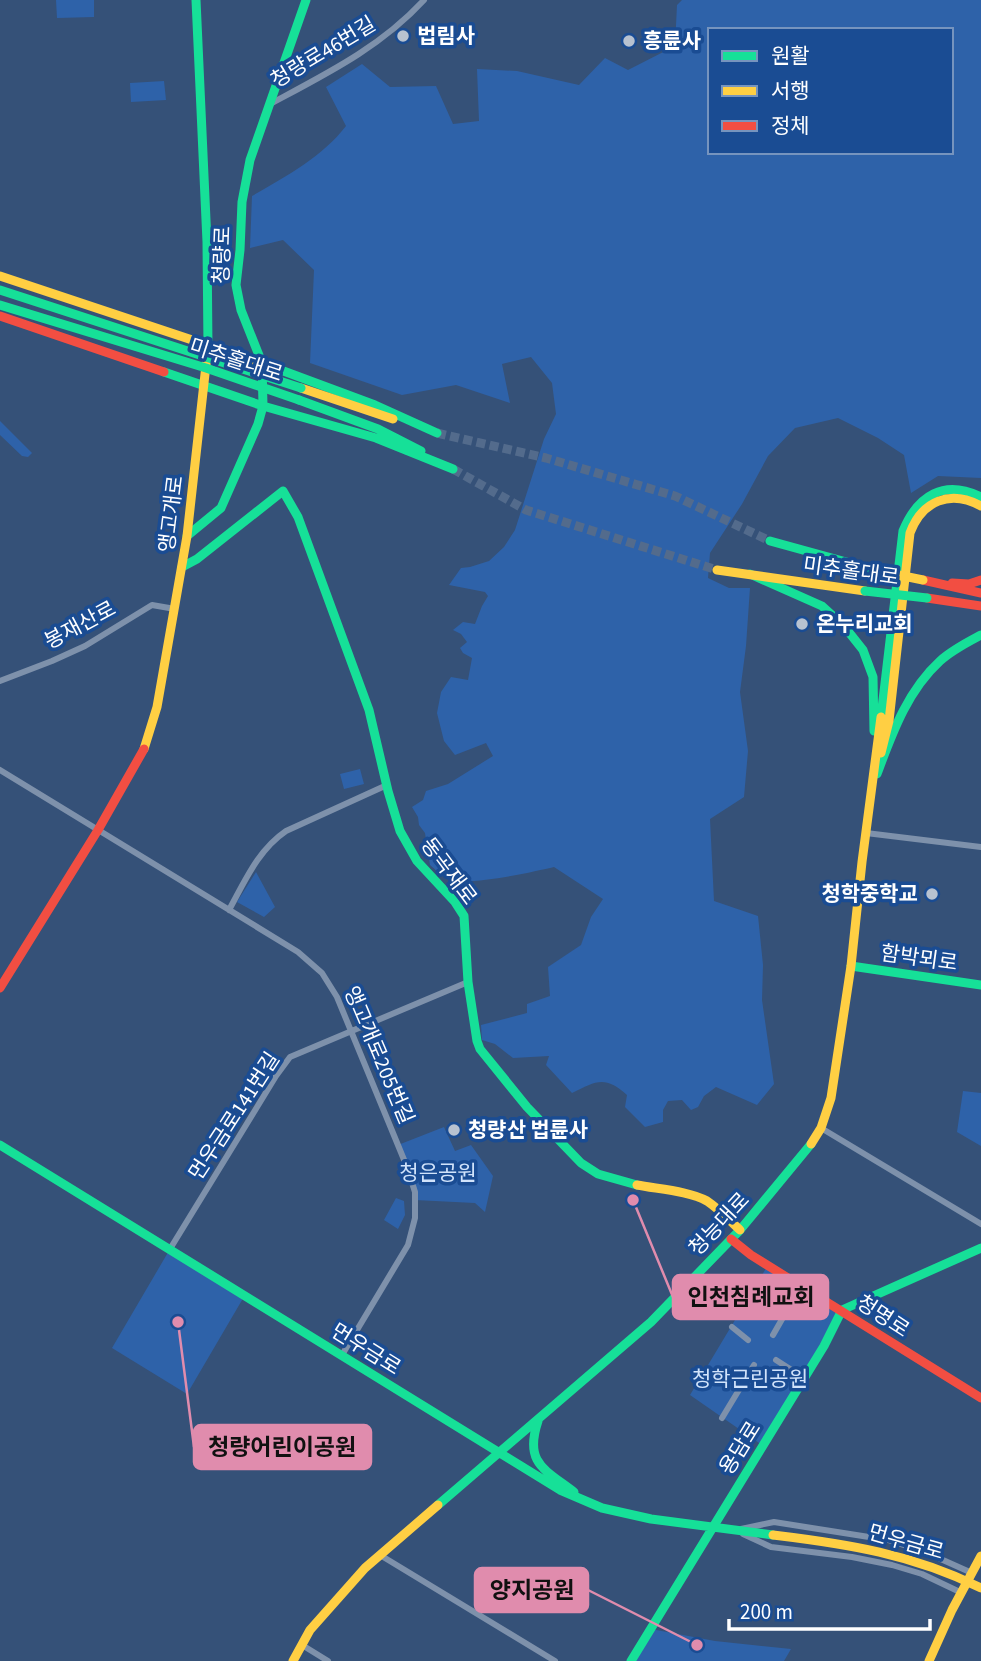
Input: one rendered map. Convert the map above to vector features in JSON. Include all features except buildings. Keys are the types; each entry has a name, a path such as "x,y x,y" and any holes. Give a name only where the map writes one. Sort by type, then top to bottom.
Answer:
{"main road":[{"name":"앵고개로","path":"0,988 98,830 145,748 157,707 187,536 208,345 207,242 197,0"},
{"name":"청량로","path":"187,536 221,508 258,424 263,406 262,363 241,310 236,285 242,202 250,160 306,0"},
{"path":"0,276 262,363"},
{"name":"미추홀대로","path":"0,290 438,433 375,405 262,363"},
{"name":"미추홀대로","path":"0,305 299,400 387,433 453,469 376,438 263,406"},
{"path":"0,316 263,406"},
{"path":"873,785 903,531 908,518 925,497 952,489 965,490 981,497"},
{"name":"동곡재로","path":"182,567 197,559 283,491 299,517 369,710 400,831 417,861 455,902 464,916 468,982 480,1049 514,1092 576,1159 598,1174 705,1200 740,1230"},
{"path":"873,785 889,721 911,533 915,519 933,503 943,499 967,499 981,506"},
{"name":"미추홀대로","path":"769,541 879,571 981,593"},
{"name":"미추홀대로","path":"717,570 981,606"},
{"path":"750,574 822,606 844,626 863,650 873,677 873,785"},
{"path":"923,580 970,584 981,580"},
{"path":"873,785 894,728 911,693 933,665 981,635"},
{"name":"청능대로","path":"293,1661 321,1615 365,1568 651,1321 740,1230 808,1150 821,1128 831,1098 851,966 873,785"},
{"name":"함박뫼로","path":"851,966 981,985"},
{"name":"먼우금로","path":"0,1145 560,1490 603,1508 650,1519 882,1551 953,1574 981,1588"},
{"name":"청명로","path":"731,1239 751,1255 981,1398"},
{"path":"842,1310 981,1248"},
{"name":"용담로","path":"631,1661 824,1346 842,1310"},
{"path":"539,1418 531,1440 535,1459 542,1468 587,1502"},
{"path":"929,1661 981,1556"}],"street":[{"name":"청량로46번길","path":"269,105 355,58 392,32 424,0"},
{"name":"봉재산로","path":"0,681 85,646 152,605 175,609"},
{"name":"앵고개로205번길","path":"0,770 298,952 322,973 337,997 415,1192 415,1219 408,1245 342,1355"},
{"path":"229,910 255,861 275,838 387,785"},
{"path":"866,833 981,847"},
{"name":"먼우금로141번길","path":"170,1249 290,1058 468,982"},
{"path":"821,1128 981,1224"},
{"path":"773,1335 801,1286"},
{"path":"732,1327 748,1340"},
{"path":"776,1360 804,1378"},
{"path":"723,1418 754,1365"},
{"name":"먼우금로","path":"735,1530 774,1522 888,1540 925,1552 972,1573"},
{"name":"먼우금로","path":"735,1530 771,1547 892,1565 922,1574 962,1592"},
{"path":"380,1555 555,1661"},
{"path":"302,1645 328,1661"}],"green space":[{"path":"56,0 94,0 94,17 57,18"},
{"path":"682,0 981,0 981,478 938,476 911,493 904,455 878,438 838,418 795,428 768,456 742,504 710,553 708,578 729,588 750,588 740,692 748,751 744,797 710,819 714,901 758,916 763,965 762,1000 774,1084 757,1105 716,1087 704,1096 698,1107 691,1110 682,1100 668,1101 663,1110 663,1122 645,1127 625,1107 627,1095 612,1085 606,1082 594,1083 572,1093 546,1065 549,1056 513,1058 495,1044 482,1040 481,1025 527,1013 527,1004 550,996 548,967 581,945 591,917 603,899 554,867 484,880 457,881 446,878 430,865 425,833 412,807 423,800 426,791 448,784 493,756 486,743 455,755 444,741 437,713 441,692 451,677 468,680 472,658 460,648 467,642 461,634 453,630 463,622 475,624 488,596 485,592 449,585 461,568 489,561 504,547 515,530 544,439 556,414 552,383 531,357 502,364 510,403 456,385 402,395 310,363 314,270 283,240 250,248 252,196 291,173 337,137 346,126 326,87 362,64 390,87 436,86 453,124 479,121 477,69 517,71 579,85 605,58 628,70 675,46 677,5"},
{"path":"164,81 166,100 131,102 130,83"},
{"path":"0,421 32,453 28,457 22,456 0,435"},
{"path":"360,769 364,784 344,789 340,774"},
{"path":"256,872 275,907 264,917 237,902"},
{"path":"963,1091 981,1093 981,1146 957,1132"},
{"name":"청은공원","path":"444,1127 455,1151 471,1145 493,1176 485,1212 475,1203 415,1200 398,1145"},
{"path":"396,1198 404,1201 405,1215 398,1229 384,1220"},
{"path":"170,1249 245,1295 187,1394 112,1348"},
{"name":"청학근린공원","path":"768,1265 842,1310 762,1445 690,1395"},
{"path":"651,1629 715,1641 791,1649 784,1661 631,1661"}],"tunnel":[{"path":"437,433 546,458 675,496 770,541"},
{"path":"453,469 526,510 717,570"}],"traffic: fast":[{"path":"196,0 207,242 208,347"},
{"path":"187,536 221,508 258,424 263,406 262,363 241,310 236,285 242,202 250,160 306,0"},
{"path":"0,290 301,388"},
{"path":"0,305 206,368 299,400"},
{"path":"270,366 375,405 437,433"},
{"path":"164,372 263,406 376,438 453,469"},
{"path":"299,400 378,429 421,451"},
{"path":"881,717 903,531 916,508 934,494 955,490 981,497"},
{"path":"182,567 197,559 283,491 298,517 369,710 400,831 417,861 455,902 464,916 468,982 480,1049 527,1107 581,1163 598,1174 637,1185"},
{"path":"770,541 879,571"},
{"path":"750,574 822,606 844,626 863,650 873,677 874,731"},
{"path":"865,591 927,598"},
{"path":"877,774 902,714 918,686 945,657 981,635"},
{"path":"851,966 981,985"},
{"path":"438,1505 651,1322 740,1230 811,1144"},
{"path":"0,1145 560,1490 602,1508 651,1519 773,1535"},
{"path":"631,1661 824,1346 842,1310 981,1248"},
{"path":"538,1421 534,1435 535,1456 546,1471 574,1492"}],"traffic: slow":[{"path":"0,276 270,366"},
{"path":"144,749 157,707 187,536 208,347"},
{"path":"301,388 393,419"},
{"path":"881,753 889,721 910,533 922,513 938,501 959,499 981,506"},
{"path":"717,570 865,591"},
{"path":"879,571 923,580"},
{"path":"811,1144 821,1128 831,1098 851,966 881,717"},
{"path":"637,1185 683,1193 707,1201 740,1230"},
{"path":"293,1661 310,1630 365,1568 438,1505"},
{"path":"773,1535 879,1552 930,1567 981,1588"},
{"path":"929,1661 981,1556"}],"traffic: jam":[{"path":"0,316 164,372"},
{"path":"923,580 981,593"},
{"path":"952,583 969,584 981,580"},
{"path":"927,598 981,606"},
{"path":"0,988 98,830 144,749"},
{"path":"731,1239 751,1255 981,1398"}],"place":[{"name":"법림사","path":"403,36"},
{"name":"흥륜사","path":"629,41"},
{"name":"온누리교회","path":"802,624"},
{"name":"청학중학교","path":"932,894"},
{"name":"청량산 법륜사","path":"454,1130"},
{"name":"인천침례교회","path":"633,1200"},
{"name":"청량어린이공원","path":"178,1322"},
{"name":"양지공원","path":"697,1645"}]}
